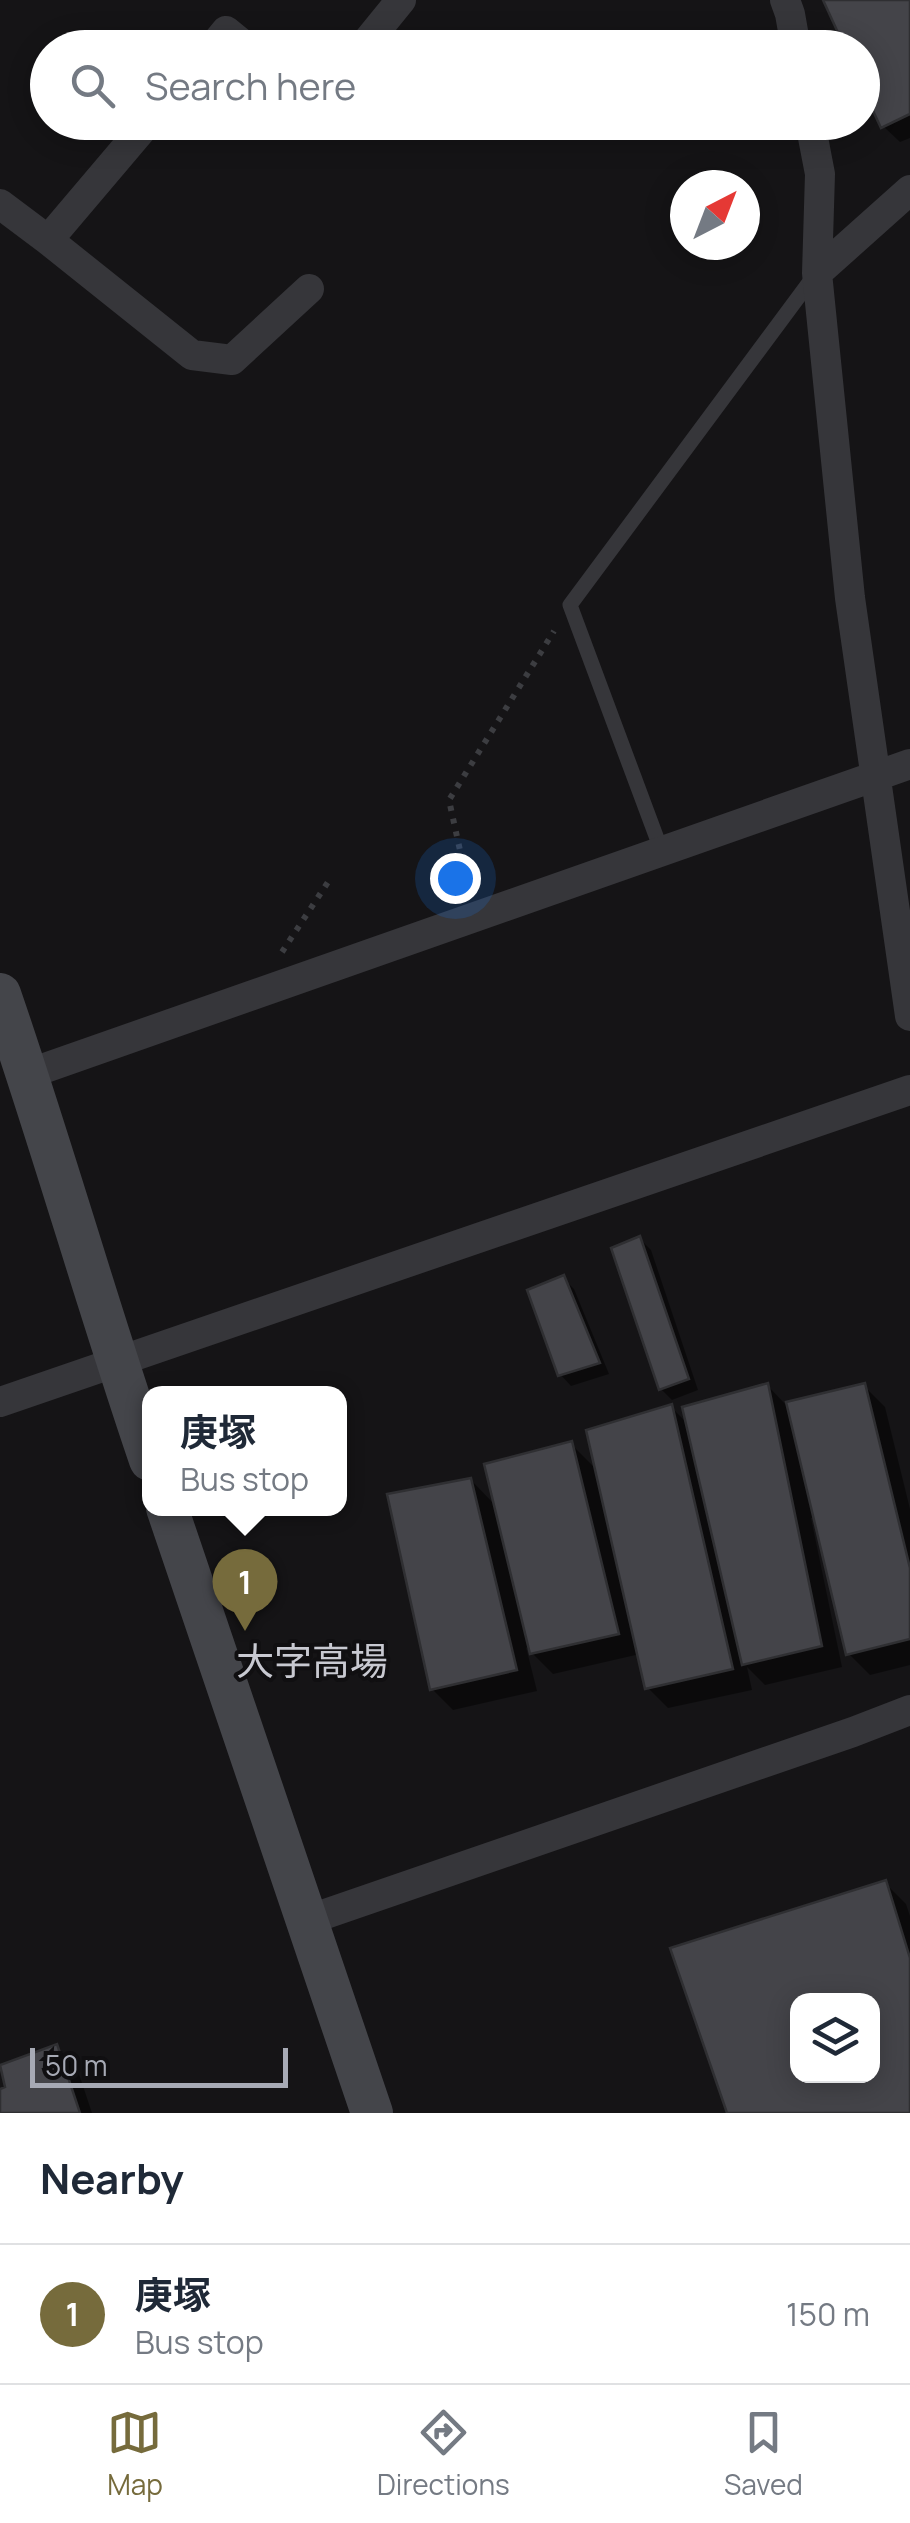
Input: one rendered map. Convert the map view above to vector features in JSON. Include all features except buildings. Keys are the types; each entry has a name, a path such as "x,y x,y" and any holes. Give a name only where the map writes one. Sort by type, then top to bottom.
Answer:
{"street":[{"path":"377,30 401,0"},
{"path":"784,0 793,30"},
{"path":"48,240 133,140"},
{"path":"813,140 820,174 816,273 850,598 910,1016"},
{"path":"816,273 910,190"},
{"path":"0,204 192,355 232,360 309,289"},
{"path":"28,1074 910,764"},
{"path":"0,994 142,1437"},
{"path":"0,1402 910,1090"},
{"path":"170,1516 372,2113"},
{"path":"308,1920 910,1710"}],"lane":[{"path":"662,852 570,605 816,273"}],"path":[{"path":"475,917 449,800 570,605"},
{"path":"254,995 330,879"}],"place":[{"name":"庚塚","path":"245,1631"}],"district":[{"name":"大字高場","path":"312,1662"}]}
